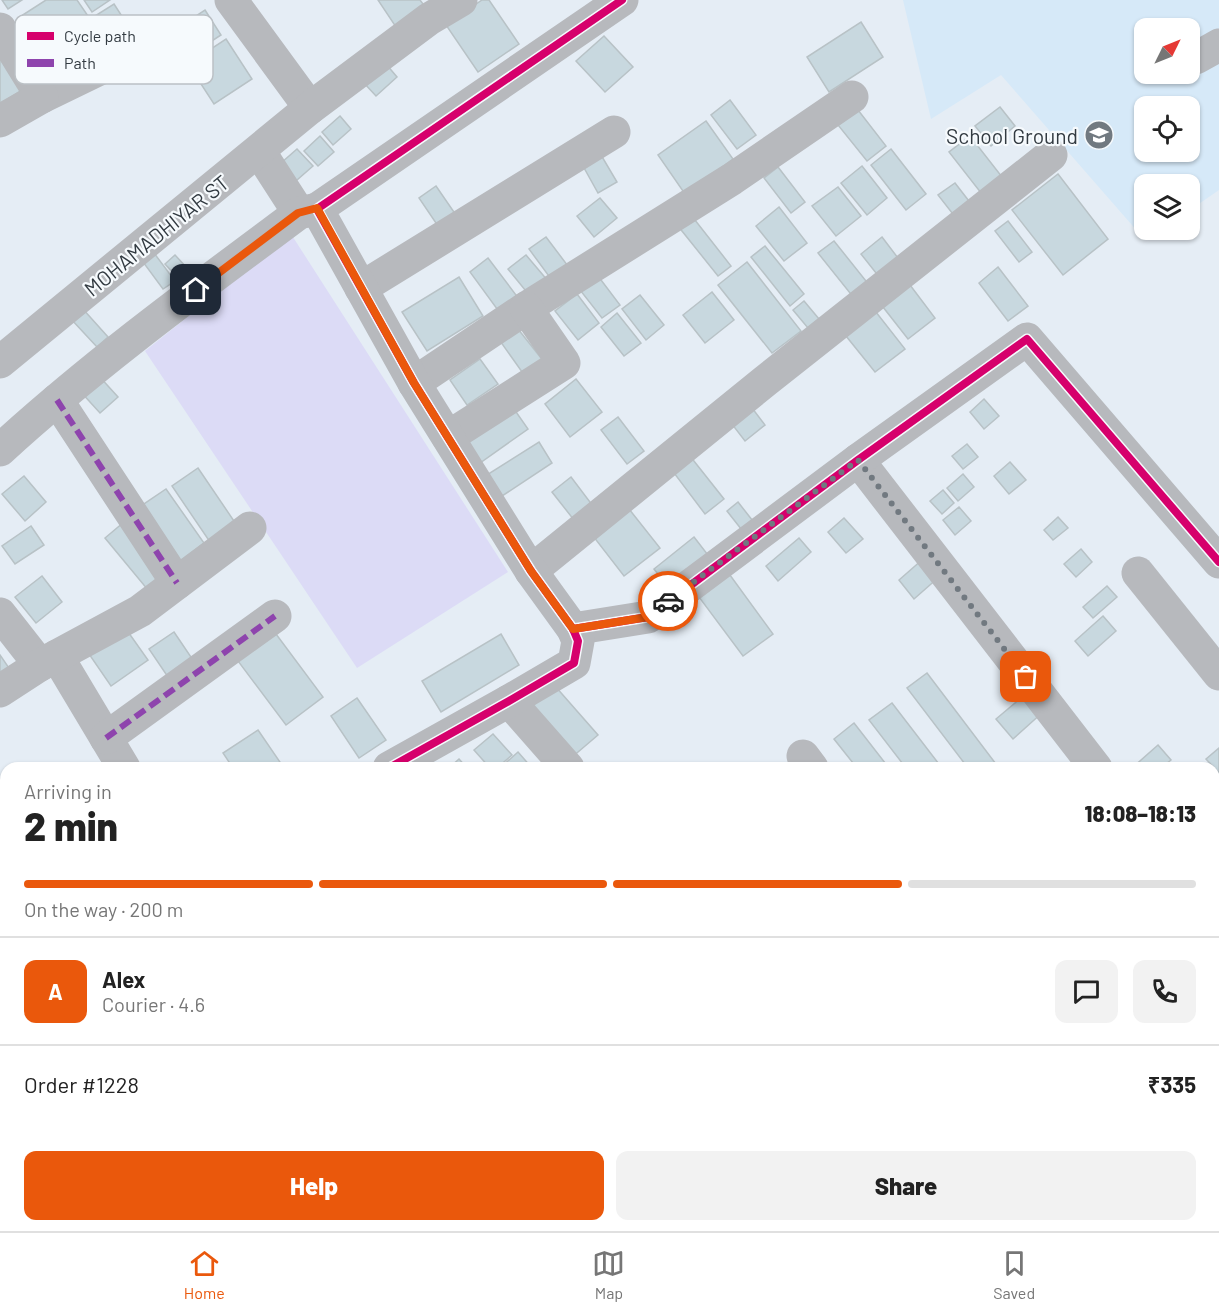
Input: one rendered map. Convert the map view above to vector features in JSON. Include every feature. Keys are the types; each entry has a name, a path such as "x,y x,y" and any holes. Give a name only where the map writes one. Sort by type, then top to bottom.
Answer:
{"street":[{"path":"231,0 310,108"},
{"name":"MOHAMADHIYAR ST","path":"0,362 310,108 429,19 461,0"},
{"path":"0,450 57,400 179,303 308,211 621,0"},
{"path":"0,29 15,53"},
{"path":"34,84 42,97"},
{"path":"0,121 69,84"},
{"path":"414,383 526,308 732,179 852,97"},
{"path":"361,288 614,132"},
{"path":"259,151 308,211 361,288 414,383 531,571 573,629 578,641 574,663 400,762"},
{"path":"531,571 1051,154"},
{"path":"448,437 564,363 526,308"},
{"path":"573,629 648,617 858,460 1027,339 1219,562"},
{"path":"57,400 177,583"},
{"path":"858,460 1091,762"},
{"path":"0,691 48,661 140,610 250,528"},
{"path":"1138,573 1219,674"},
{"path":"0,614 48,661 106,738 120,762"},
{"path":"106,738 275,616"},
{"path":"509,701 563,762"}],"shaded area":[{"name":"School Ground","path":"903,0 1219,0 1219,190 1200,203 1200,174 1134,174 1134,227 1001,75 931,119"},
{"path":"291,234 508,572 357,668 145,351"}],"building":[{"path":"2,0 22,0 8,9"},
{"path":"46,0 77,0 87,15 23,15"},
{"path":"84,0 110,0 92,12"},
{"path":"378,0 420,0 426,8 396,27"},
{"path":"482,0 489,0 519,44 478,72 446,25"},
{"path":"114,4 121,15 97,15"},
{"path":"205,10 208,15 197,15"},
{"path":"213,22 221,35 213,40"},
{"path":"861,22 883,57 829,92 807,57"},
{"path":"604,36 633,67 605,92 576,61"},
{"path":"226,39 252,79 214,104 201,84 213,84 213,48"},
{"path":"0,46 15,69 15,84 25,84 27,87 0,104"},
{"path":"386,64 397,77 376,96 364,83"},
{"path":"730,100 756,135 737,149 711,115"},
{"path":"1000,107 1015,126 991,146 975,126"},
{"path":"858,110 886,146 867,161 838,125"},
{"path":"340,116 351,129 333,145 322,132"},
{"path":"706,121 733,159 685,194 658,155"},
{"path":"320,136 334,152 318,166 304,151"},
{"path":"970,136 1006,182 985,198 949,152"},
{"path":"297,149 313,166 289,187 273,170"},
{"path":"891,149 926,194 906,210 871,165"},
{"path":"601,155 617,182 598,193 583,166"},
{"path":"862,166 887,198 867,215 841,183"},
{"path":"778,167 805,202 791,213 764,178"},
{"path":"1058,174 1108,239 1063,275 1012,210"},
{"path":"955,183 972,205 956,218 938,195"},
{"path":"436,186 456,215 438,226 419,198"},
{"path":"838,187 861,216 836,236 812,206"},
{"path":"600,198 617,218 594,237 577,216"},
{"path":"779,207 807,243 784,261 756,226"},
{"path":"691,215 731,266 718,276 678,226"},
{"path":"1008,221 1032,252 1019,262 995,231"},
{"path":"546,237 571,270 554,283 529,249"},
{"path":"882,237 901,262 880,278 861,254"},
{"path":"834,241 874,291 858,303 818,253"},
{"path":"765,246 804,294 790,306 751,257"},
{"path":"154,253 175,281 163,289 143,262"},
{"path":"175,255 187,268 177,277 165,264"},
{"path":"526,255 548,281 530,296 508,269"},
{"path":"488,258 519,299 500,313 470,272"},
{"path":"747,262 801,331 772,353 718,285"},
{"path":"998,267 1028,306 1008,321 979,283"},
{"path":"598,276 620,305 602,318 580,290"},
{"path":"459,277 483,316 427,351 402,312"},
{"path":"910,285 935,318 908,339 883,307"},
{"path":"712,292 734,320 705,343 683,315"},
{"path":"577,294 599,323 578,340 555,311"},
{"path":"640,295 664,325 646,340 622,309"},
{"path":"804,301 819,319 808,328 793,310"},
{"path":"872,307 905,349 875,372 842,331"},
{"path":"82,308 108,337 97,347 71,319"},
{"path":"617,313 641,343 624,356 601,327"},
{"path":"518,329 545,363 527,379 498,338"},
{"path":"480,359 498,384 467,405 450,380"},
{"path":"98,375 118,397 100,413 80,391"},
{"path":"576,379 602,412 570,437 545,404"},
{"path":"984,399 999,416 984,429 970,412"},
{"path":"749,404 765,425 745,441 728,419"},
{"path":"514,409 528,429 473,468 459,448"},
{"path":"618,417 644,451 627,464 601,430"},
{"path":"539,442 552,463 496,500 482,478"},
{"path":"967,444 978,457 963,469 952,456"},
{"path":"686,451 724,499 705,514 668,465"},
{"path":"1010,462 1026,480 1009,494 994,476"},
{"path":"198,468 236,524 210,542 172,486"},
{"path":"963,474 974,487 958,501 947,488"},
{"path":"24,476 46,502 25,521 2,494"},
{"path":"571,477 593,506 574,520 552,492"},
{"path":"166,489 204,543 174,565 135,510"},
{"path":"943,490 954,503 942,514 930,501"},
{"path":"738,502 756,525 745,534 727,511"},
{"path":"959,507 971,521 955,535 943,520"},
{"path":"629,509 660,548 624,576 593,536"},
{"path":"1058,517 1068,528 1053,540 1044,530"},
{"path":"844,518 863,539 846,553 828,532"},
{"path":"124,522 167,573 148,590 105,538"},
{"path":"31,526 44,545 15,564 2,546"},
{"path":"694,537 708,555 668,586 654,569"},
{"path":"799,538 811,552 778,581 766,566"},
{"path":"1081,549 1092,562 1076,577 1064,564"},
{"path":"923,559 939,577 914,599 899,580"},
{"path":"727,571 773,634 743,656 696,593"},
{"path":"42,576 62,602 36,623 15,597"},
{"path":"1107,586 1117,597 1093,618 1083,607"},
{"path":"1103,616 1116,631 1088,656 1075,641"},
{"path":"126,629 148,660 111,686 89,654"},
{"path":"174,632 195,663 170,680 149,649"},
{"path":"276,634 323,697 286,725 238,661"},
{"path":"501,634 519,665 441,712 422,681"},
{"path":"0,655 11,671 0,679"},
{"path":"927,673 994,762 963,762 907,688"},
{"path":"555,686 598,735 571,758 529,709"},
{"path":"1027,693 1043,712 1013,739 996,719"},
{"path":"357,698 386,740 359,758 331,716"},
{"path":"892,703 937,762 901,762 869,720"},
{"path":"854,723 884,762 852,762 834,739"},
{"path":"258,730 280,762 229,762 223,753"},
{"path":"493,734 512,755 504,762 485,762 474,750"},
{"path":"1158,745 1171,760 1168,762 1139,762"},
{"path":"1219,748 1219,762 1209,762 1206,759"},
{"path":"518,752 527,762 507,762"}],"marked path":[{"path":"57,400 177,583"},
{"path":"106,738 275,616"}],"cycle path":[{"path":"400,762 574,663 578,641 573,629 531,571 414,383 317,209 622,0"},
{"path":"573,629 648,617 858,460 1027,339 1219,562"}],"way so far":[{"path":"668,601 858,460 1026,677"}],"place":[{"name":"School Ground","path":"1099,135"}],"route":[{"path":"196,290 298,213 317,208 414,383 531,571 573,629 648,617 668,601"}]}
